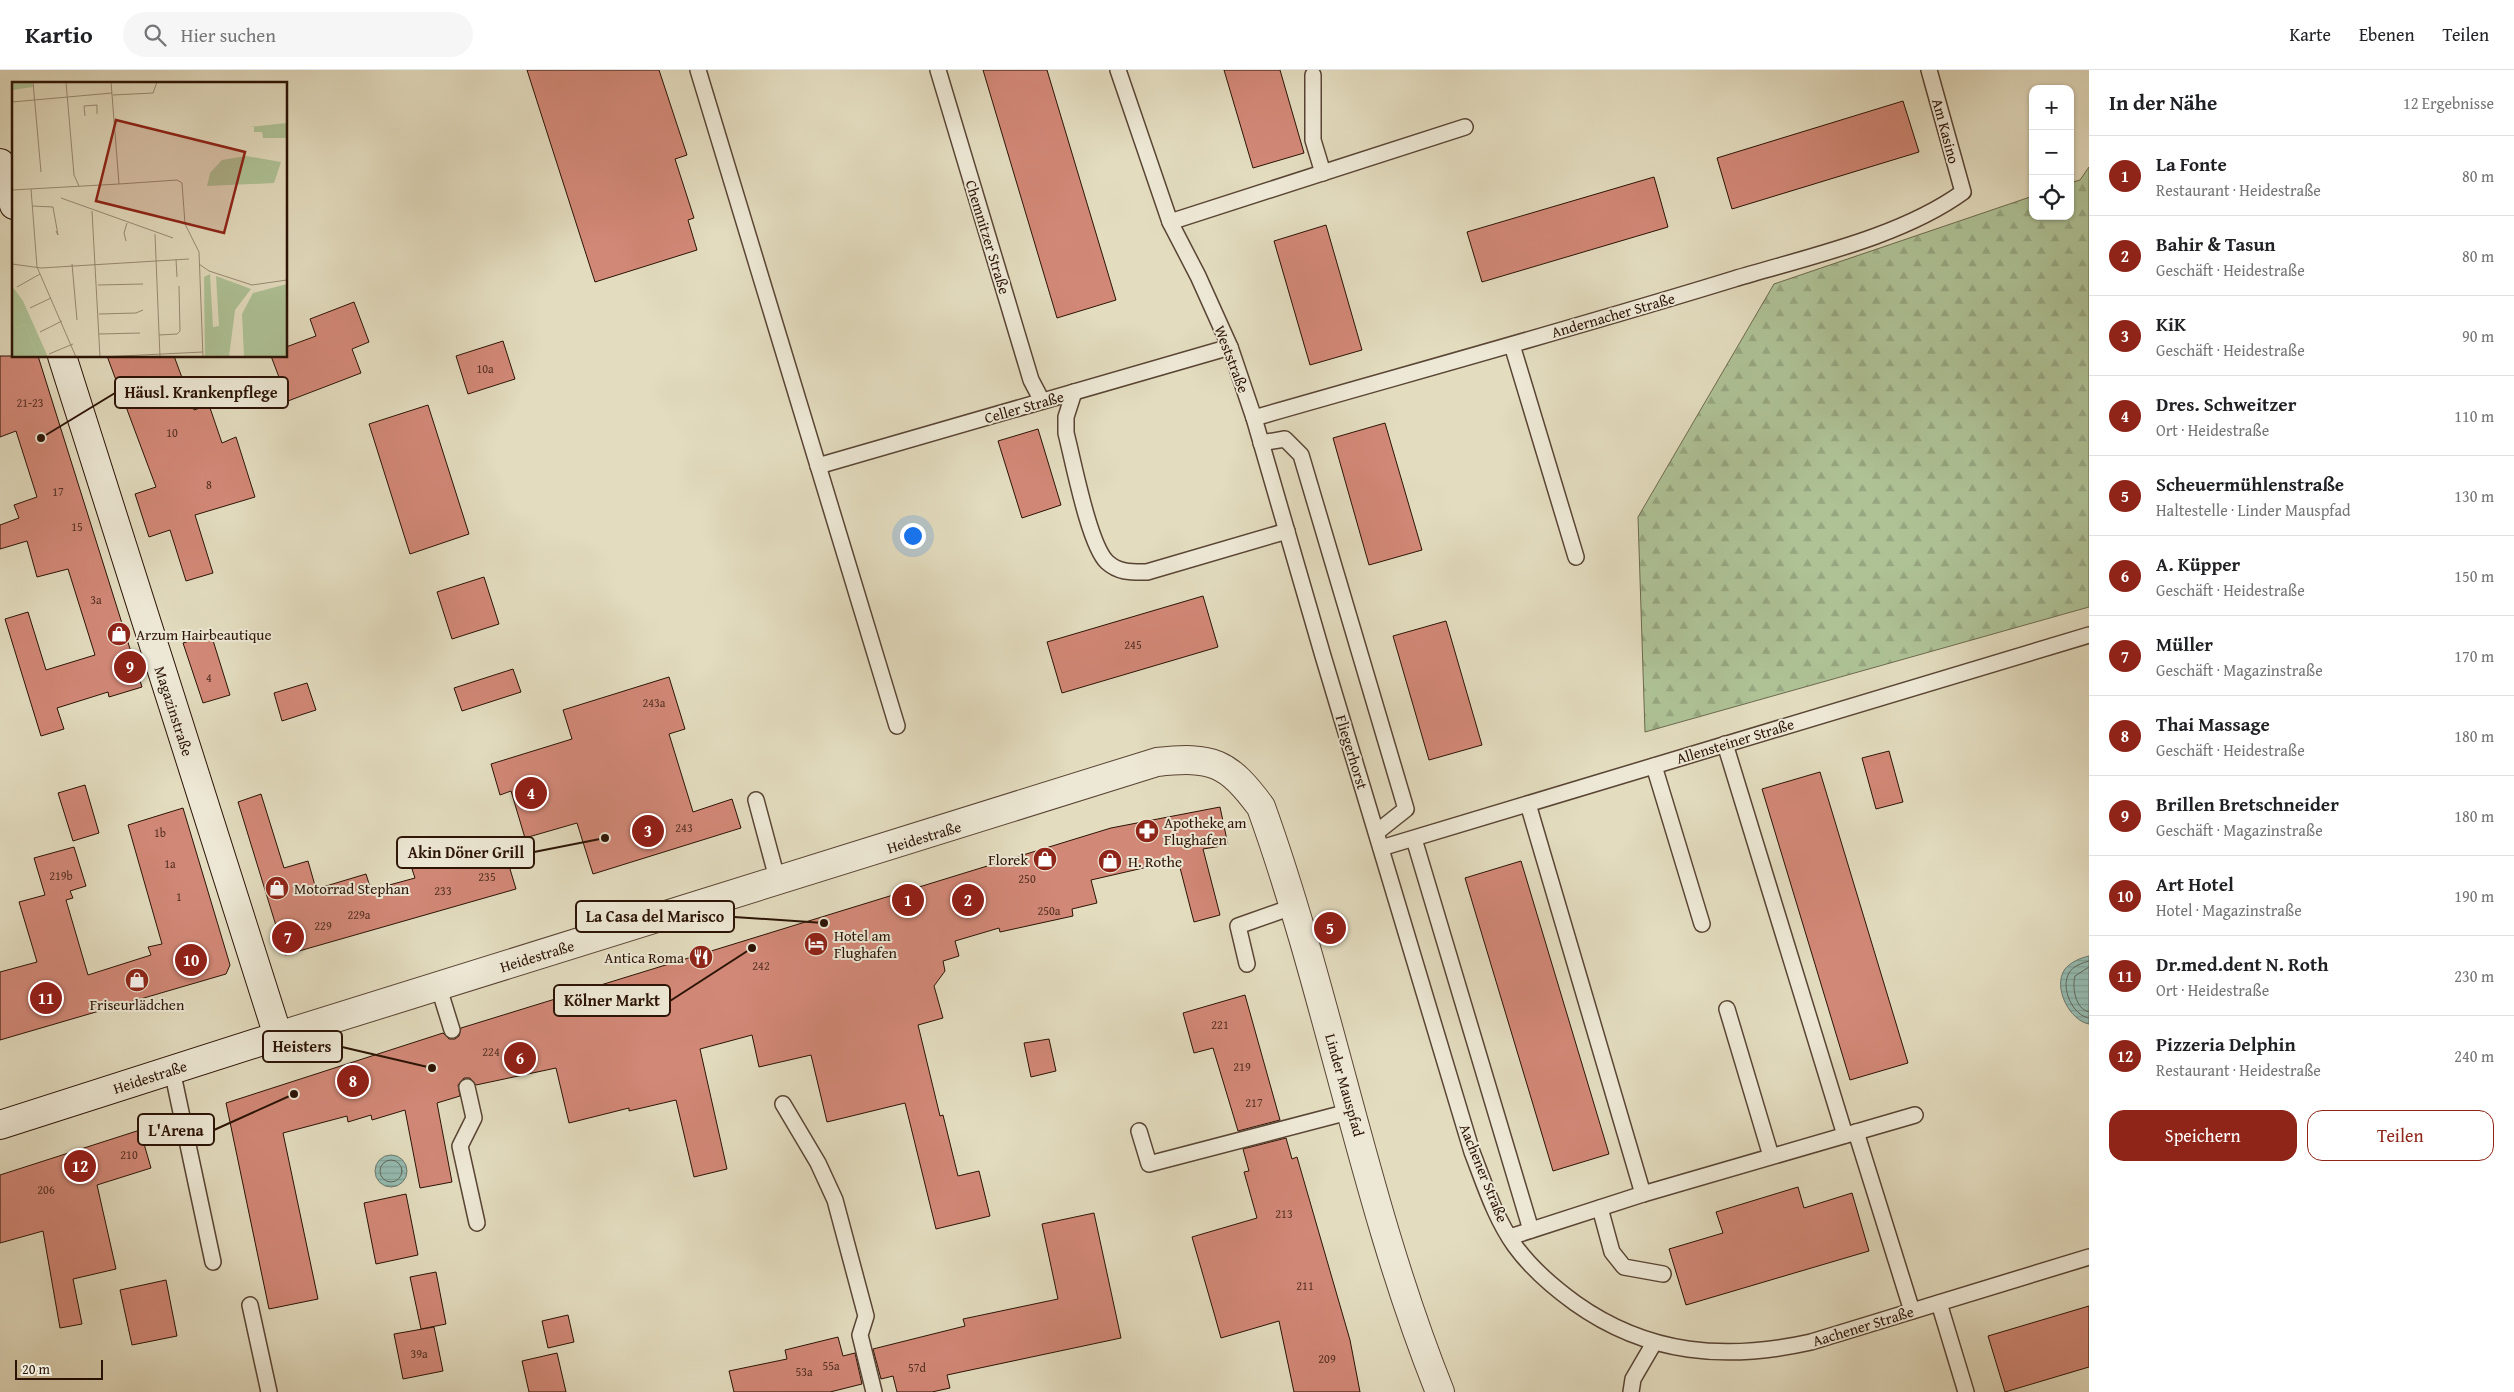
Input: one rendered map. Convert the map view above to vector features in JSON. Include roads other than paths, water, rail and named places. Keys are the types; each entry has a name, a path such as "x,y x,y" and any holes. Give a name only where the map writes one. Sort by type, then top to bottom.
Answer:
{"street":[{"path":"0,163 12,200"},
{"name":"Magazinstraße","path":"63,358 278,1036"},
{"name":"Heidestraße","path":"0,1125 438,985 778,882 1157,762 1189,759 1215,763 1243,782"},
{"name":"Linder Mauspfad","path":"1243,782 1261,807 1352,1111 1394,1263 1420,1343 1440,1392"}],"lane":[{"path":"698,70 897,726"},
{"name":"Chemnitzer Straße","path":"938,70 1031,380 1042,402"},
{"name":"Weststraße","path":"1118,70 1170,222 1198,276 1230,347 1254,418 1323,656"},
{"name":"Am Kasino","path":"1929,70 1963,192"},
{"path":"1313,75 1313,140 1323,174"},
{"path":"1170,222 1323,174 1465,126"},
{"name":"Andernacher Straße","path":"1254,418 1512,345 1846,245 1914,221 1944,206 1963,192"},
{"path":"1512,345 1576,557"},
{"name":"Celler Straße","path":"818,466 1230,347"},
{"path":"1074,392 1066,417 1066,433 1095,540 1106,562 1123,572 1147,572 1287,530"},
{"path":"1261,443 1284,439 1301,455 1406,809 1376,832"},
{"name":"Allensteiner Straße","path":"1382,848 2089,635"},
{"name":"Fliegerhorst","path":"1323,656 1382,848"},
{"path":"1725,744 1851,1133 1912,1310"},
{"path":"1654,766 1702,924"},
{"path":"756,800 778,882"},
{"path":"1528,804 1643,1194"},
{"path":"1414,839 1531,1230"},
{"name":"Aachener Straße","path":"1382,848 1472,1152 1492,1202 1515,1246 1552,1286 1586,1311 1618,1330 1654,1343 1693,1350 1727,1353 1772,1351 1811,1342 2089,1257"},
{"path":"1247,964 1238,926 1292,907"},
{"path":"438,985 452,1030"},
{"path":"1727,1009 1771,1156"},
{"path":"172,1070 213,1262"},
{"path":"467,1087 474,1118 460,1146 477,1223"},
{"path":"783,1104 818,1162 835,1200 866,1316 860,1336 874,1392"},
{"path":"1139,1131 1149,1164 1352,1111"},
{"path":"1510,1237 1643,1194 1915,1115"},
{"path":"1600,1208 1612,1252 1624,1267 1663,1274"},
{"path":"1940,1303 1966,1392"},
{"path":"250,1305 269,1392"},
{"path":"1631,1392 1633,1379 1654,1343"}],"water":[{"path":"2089,956 2089,1024 2075,1017 2065,1002 2061,985 2065,969 2076,961"},
{"path":"391,1155 397,1156 402,1160 406,1165 406,1177 402,1182 397,1186 391,1187 385,1186 380,1182 376,1177 375,1171 376,1165 380,1160 385,1156"}],"place":[{"name":"Häusl. Krankenpflege","path":"41,438"},
{"name":"Arzum Hairbeautique","path":"119,634"},
{"name":"Brillen Bretschneider","path":"130,667"},
{"name":"Dres. Schweitzer","path":"531,793"},
{"name":"KiK","path":"648,831"},
{"name":"Apotheke am Flughafen","path":"1147,831"},
{"name":"Akin Döner Grill","path":"605,838"},
{"name":"Florek","path":"1045,859"},
{"name":"H. Rothe","path":"1110,861"},
{"name":"Motorrad Stephan","path":"277,888"},
{"name":"La Fonte","path":"908,900"},
{"name":"Bahir & Tasun","path":"968,900"},
{"name":"La Casa del Marisco","path":"824,923"},
{"name":"Scheuermühlenstraße","path":"1330,928"},
{"name":"Müller","path":"288,937"},
{"name":"Hotel am Flughafen","path":"816,944"},
{"name":"Kölner Markt","path":"752,948"},
{"name":"Antica Roma","path":"701,957"},
{"name":"Art Hotel","path":"191,960"},
{"name":"Friseurlädchen","path":"137,980"},
{"name":"Dr.med.dent N. Roth","path":"46,998"},
{"name":"A. Küpper","path":"520,1058"},
{"name":"Heisters","path":"432,1068"},
{"name":"Thai Massage","path":"353,1081"},
{"name":"L'Arena","path":"294,1094"},
{"name":"Pizzeria Delphin","path":"80,1166"}]}
